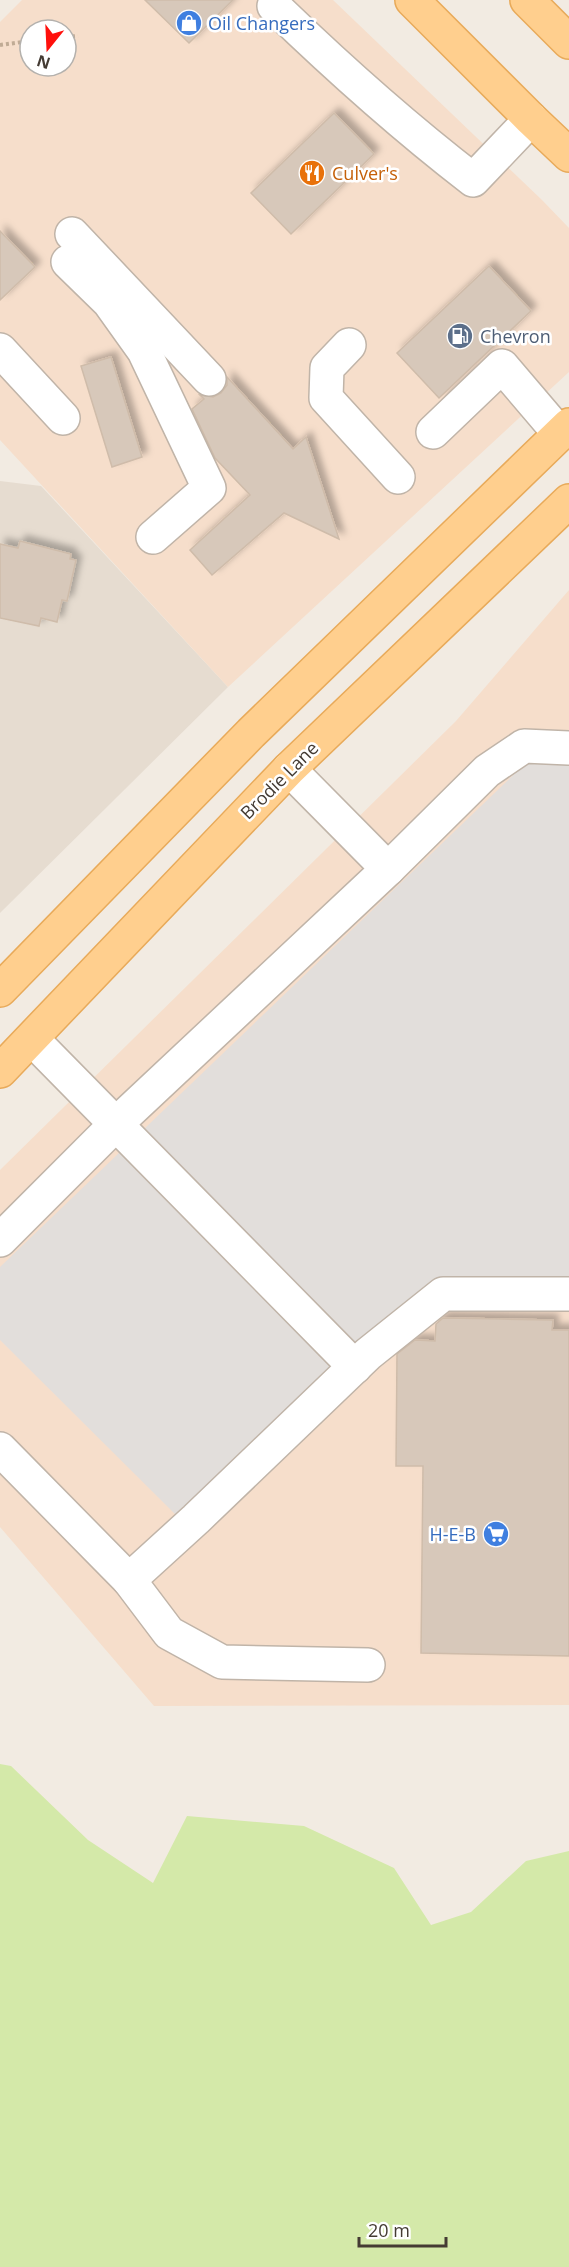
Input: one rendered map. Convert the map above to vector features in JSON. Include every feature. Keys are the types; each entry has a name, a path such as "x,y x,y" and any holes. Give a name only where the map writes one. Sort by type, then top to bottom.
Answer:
{"main road":[{"path":"412,0 569,154"},
{"path":"527,0 569,42"},
{"path":"0,990 251,733 565,430"},
{"name":"Brodie Lane","path":"0,1071 289,769 569,501"}],"lane":[{"path":"274,6 326,56 429,146 472,180 531,119"},
{"path":"153,537 209,488 144,351 70,248 209,379"},
{"path":"349,345 327,368 326,398 398,477"},
{"path":"0,350 63,418"},
{"path":"433,432 502,366 565,430"},
{"path":"0,1240 116,1124 388,869 487,771 524,746 569,748"},
{"path":"289,769 388,869"},
{"path":"32,1039 355,1367"},
{"path":"129,1580 355,1367 443,1294 569,1294"},
{"path":"0,1449 129,1580 169,1633 222,1662 368,1665"}],"path":[{"path":"0,45 18,43"}],"shaded area":[{"path":"22,0 333,0 569,228 569,372 228,687 0,440 0,22"},
{"path":"0,481 41,486 228,687 0,913"},
{"path":"569,590 569,1705 154,1706 0,1527 0,1170 456,721"},
{"path":"530,759 569,761 569,1285 430,1285 181,1520 0,1340 0,1267"}],"green space":[{"path":"0,1764 11,1766 88,1840 153,1883 187,1816 304,1826 394,1868 431,1925 471,1912 526,1861 569,1851 569,2267 0,2267"}],"building":[{"name":"Oil Changers","path":"145,0 233,0 189,43"},
{"name":"Culver's","path":"334,113 374,154 291,234 251,193"},
{"path":"0,231 35,267 0,300"},
{"name":"Chevron","path":"489,266 531,311 439,398 397,353"},
{"path":"111,357 142,457 112,467 81,366"},
{"path":"227,377 293,449 306,437 339,539 284,513 212,575 190,550 250,495 215,458 192,409 204,399 200,395 213,397 221,393 227,385"},
{"path":"20,541 71,554 70,559 76,560 67,601 62,600 57,622 41,618 39,626 0,618 0,544 18,548"},
{"name":"H-E-B","path":"443,1318 553,1320 552,1330 569,1330 569,1656 421,1653 423,1466 396,1466 397,1354 415,1340 435,1341 436,1324"}],"place":[{"name":"Oil Changers","path":"189,23"},
{"name":"Culver's","path":"312,173"},
{"name":"Chevron","path":"460,336"},
{"name":"H-E-B","path":"496,1534"}]}
